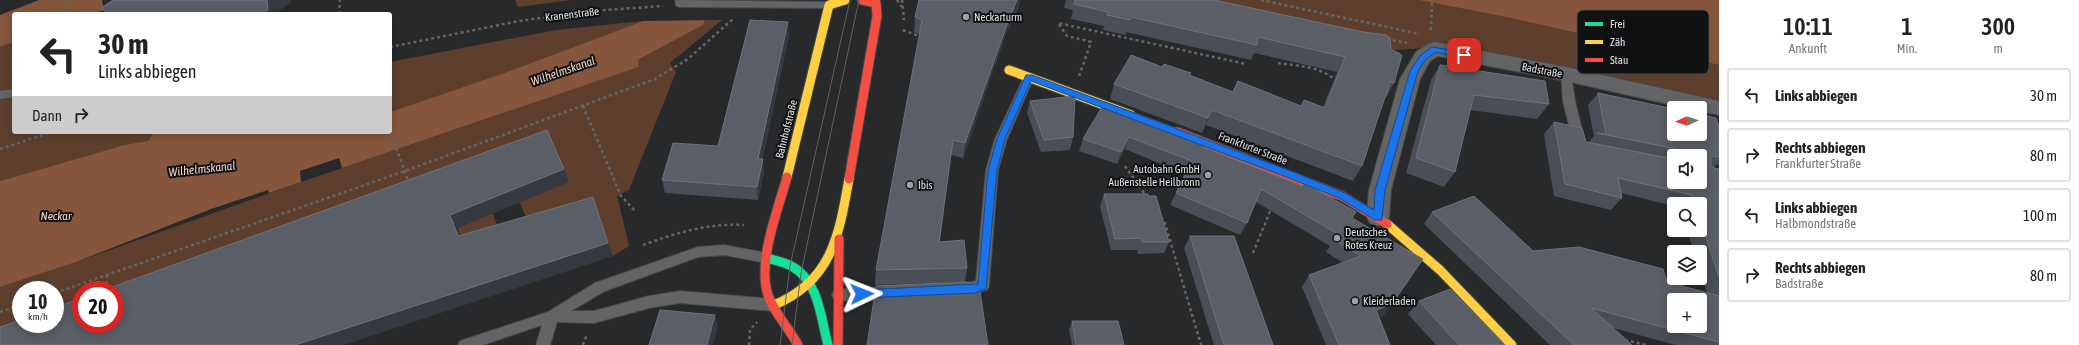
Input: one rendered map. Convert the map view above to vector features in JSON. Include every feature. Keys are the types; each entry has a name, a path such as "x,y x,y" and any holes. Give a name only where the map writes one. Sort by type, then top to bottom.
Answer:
{"street":[{"name":"Bahnhofstraße","path":"798,345 794,333 774,305 767,288 767,258 835,2"},
{"path":"838,345 840,228 873,5"},
{"path":"1378,217 1380,190 1410,79 1423,58 1435,49"},
{"name":"Badstraße","path":"1435,49 1566,74 1719,108"},
{"path":"1009,70 1143,120"},
{"name":"Frankfurter Straße","path":"1171,130 1342,196 1378,217 1440,270 1512,345"},
{"path":"774,305 784,304 809,285 823,266 833,248 840,228"},
{"path":"767,258 790,266 801,273 809,285 828,345"}],"lane":[{"path":"680,2 751,4 835,2"},
{"path":"1566,74 1569,101 1580,149 1588,150"},
{"path":"953,290 975,289 982,286 992,170 1001,139 1029,77"},
{"path":"0,95 12,93"},
{"path":"465,345 552,316 600,287 698,252 724,250 767,258"},
{"path":"839,295 900,292"},
{"path":"552,316 582,318 594,317 649,302 680,297 774,305"},
{"path":"543,345 552,316"}],"path":[{"path":"65,0 72,12"},
{"path":"338,12 340,0"},
{"path":"898,0 902,7"},
{"path":"902,0 904,20"},
{"path":"1261,0 1408,31"},
{"name":"Kranenstraße","path":"392,47 519,21 591,11 680,2"},
{"path":"1431,21 1432,3"},
{"path":"64,290 405,171 583,106 669,72 688,59 751,4"},
{"path":"1073,94 1091,42 1067,36 1058,23 1246,64"},
{"path":"903,30 921,37"},
{"path":"1382,38 1435,49"},
{"path":"1278,63 1323,71 1332,76 1338,84"},
{"path":"583,106 621,196 635,211"},
{"path":"0,149 46,134"},
{"path":"391,134 411,189"},
{"path":"1125,166 1147,198"},
{"path":"1253,253 1285,173"},
{"path":"1156,210 1165,223 1201,345"},
{"path":"643,245 691,228 727,223 744,225"},
{"path":"107,275 107,281"},
{"path":"0,312 12,307"},
{"path":"749,345 750,330"},
{"path":"1623,340 1646,345"}],"shaded area":[{"path":"515,0 572,0 518,7"},
{"path":"1179,0 1418,0 1511,18 1577,33 1577,74 1709,74 1709,63 1719,65 1719,103 1440,47 1396,50"},
{"path":"705,20 722,20 670,63 676,72 629,190 617,196 629,246 613,256 531,230 520,203 124,288 124,281 72,281 72,319 64,322 64,281 18,281 301,182 639,67 638,60 703,25"},
{"path":"643,21 504,73 392,111 392,62 556,30"},
{"path":"12,43 12,134 200,134 124,145 0,181 0,47"},
{"path":"492,212 503,239 447,257 439,231"},
{"path":"12,283 12,333 34,333 0,345 0,287"}],"water":[{"path":"39,0 102,0 104,10 98,12 12,12 12,43 0,47 0,15"},
{"name":"Neckar","path":"699,0 705,20 703,25 638,60 639,67 342,168 339,158 300,171 301,182 269,193 268,190 211,209 76,262 18,281 12,281 12,283 0,287 0,181 124,145 148,141 153,134 392,134 392,111 504,73"},
{"path":"1418,0 1719,0 1719,65 1709,63 1709,10 1577,10 1577,33 1511,18"}],"pier":[{"path":"694,0 753,0 710,20 643,21 644,19"}],"building":[{"path":"113,0 267,0 268,10 263,12 105,12 101,8"},
{"path":"919,0 1017,0 965,143 953,140 939,242 964,240 967,268 876,270 922,20 915,17"},
{"path":"1075,0 1214,0 1363,32 1386,35 1390,38 1391,49 1402,55 1394,83 1390,82 1362,166 1212,110 1208,118 1114,84 1131,55 1162,67 1164,64 1191,73 1189,75 1233,92 1238,81 1301,106 1304,100 1325,108 1345,57 1258,37 1257,45 1131,17 1130,20 1107,15 1108,12 1074,4"},
{"path":"750,20 788,22 758,159 763,159 757,187 662,180 673,143 718,146"},
{"path":"1440,65 1545,81 1549,104 1474,95 1455,172 1416,158"},
{"path":"1598,93 1667,108 1667,141 1707,141 1707,116 1716,118 1719,124 1719,157 1711,156 1711,167 1719,169 1719,277 1706,237 1707,197 1693,197 1692,195 1618,178 1622,198 1565,184 1554,122 1582,128 1586,142 1667,158 1667,189 1707,189 1707,149 1676,149 1597,133 1606,134"},
{"path":"1075,96 1073,137 1044,140 1030,101"},
{"path":"1105,102 1205,139 1203,147 1302,186 1305,183 1356,212 1352,218 1423,259 1392,304 1376,310 1390,345 1339,345 1309,275 1361,256 1334,240 1338,234 1261,189 1247,223 1176,193 1192,161 1129,137 1121,152 1083,139"},
{"path":"547,130 564,169 450,215 458,236 593,197 608,243 295,345 0,345 0,327 12,323 12,333 64,333 64,305 72,301 72,333 124,333 124,283"},
{"path":"1104,194 1148,194 1148,196 1156,196 1169,242 1142,242 1141,238 1115,239"},
{"path":"1474,196 1533,251 1579,247 1663,269 1667,285 1678,285 1719,296 1719,342 1685,333 1707,333 1707,293 1667,293 1667,328 1591,308 1632,345 1574,345 1432,212"},
{"path":"1190,236 1234,236 1273,345 1224,345"},
{"path":"969,282 970,285 979,285 988,345 867,345 876,286"},
{"path":"1450,289 1505,345 1459,345 1419,301"},
{"path":"660,310 715,315 707,345 649,345"},
{"path":"1072,321 1118,321 1124,345 1076,345"}],"tram line":[{"path":"780,345 790,266 850,0"},
{"path":"792,345 801,273 859,0"}],"traffic: fast":[{"path":"767,258 793,267 809,284 818,304 828,345"}],"traffic: slow":[{"path":"787,177 829,5 845,0"},
{"path":"1009,70 1131,115"},
{"path":"774,305 793,297 808,286 820,271 829,255 836,236 849,179"},
{"path":"1387,224 1440,270 1512,345"}],"traffic: jam":[{"path":"849,179 877,16 876,3 862,0"},
{"path":"1177,132 1342,196 1387,224"},
{"path":"787,177 771,236 766,268 766,282 771,301 798,345"},
{"path":"838,345 839,239"}],"place":[{"name":"Neckarturm","path":"966,17"},
{"name":"Autobahn GmbH Außenstelle Heilbronn","path":"1208,175"},
{"name":"Ibis","path":"910,185"},
{"name":"Deutsches Rotes Kreuz","path":"1337,238"},
{"name":"Kleiderladen","path":"1355,301"}],"route":[{"path":"862,294 975,289 982,286 992,170 1001,139 1029,77 1342,196 1378,217 1380,190 1410,79 1414,71 1423,58 1435,49 1464,55"}],"water label":[{"name":"Wilhelmskanal","path":"563,71"},
{"name":"Wilhelmskanal","path":"202,169"}]}
